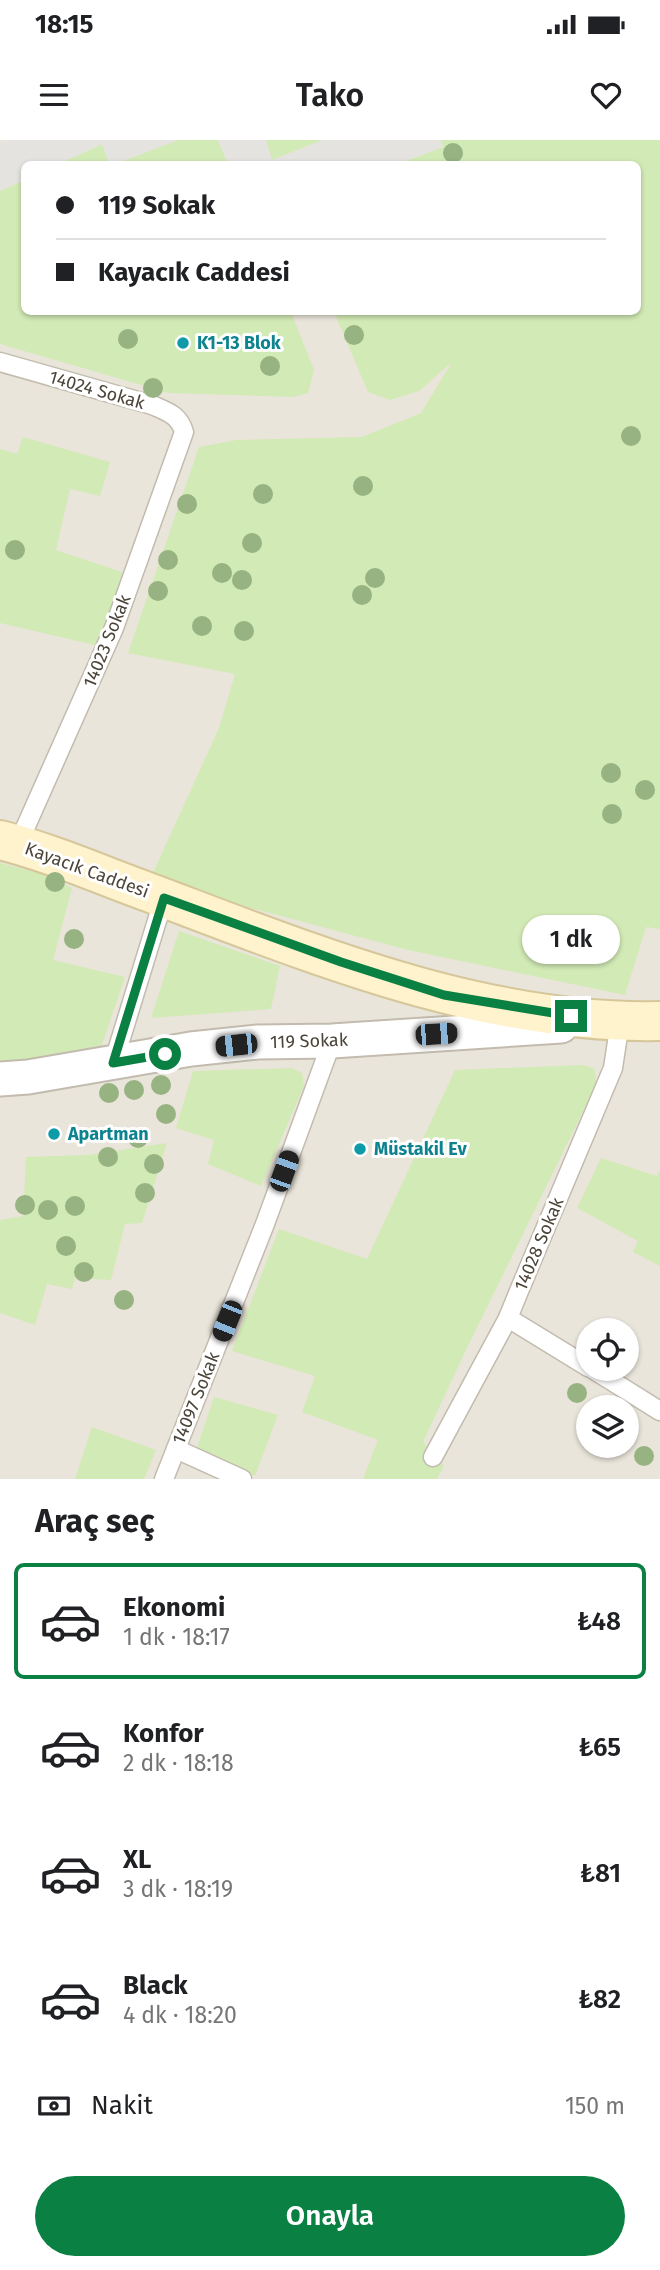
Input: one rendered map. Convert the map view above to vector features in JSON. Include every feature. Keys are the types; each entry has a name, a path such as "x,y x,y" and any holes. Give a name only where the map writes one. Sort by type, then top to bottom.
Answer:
{"street":[{"name":"Kayacık Caddesi","path":"9,842 341,962 444,995 620,1022 660,1021"},
{"name":"119 Sokak","path":"0,1079 28,1077 191,1049 258,1042 332,1041 620,1022"}],"lane":[{"name":"14024 Sokak","path":"0,362 152,405 174,415 181,421 184,432"},
{"name":"14023 Sokak","path":"9,842 114,628 184,432"},
{"path":"113,1063 164,898"},
{"name":"14028 Sokak","path":"433,1457 508,1318 609,1078 620,1022"},
{"name":"14097 Sokak","path":"164,1479 261,1236 332,1041"},
{"path":"508,1318 576,1360"},
{"path":"610,1381 660,1411"},
{"path":"176,1449 242,1479"}],"shaded area":[{"path":"0,140 660,140 660,1479 0,1479"},
{"path":"10,140 178,140 123,161 108,161 102,144 65,161 21,161 21,181 0,191 0,144"},
{"path":"218,140 266,140 272,160 323,140 440,140 443,147 406,161 227,161"}],"green space":[{"path":"178,140 218,140 227,161 123,161"},
{"path":"266,140 323,140 272,160"},
{"path":"440,140 660,140 660,929 646,927 625,995 408,950 207,896 152,875 219,728 235,674 128,653 199,447 236,440 362,437 421,413 452,362 419,391 390,400 368,392 335,315 641,315 641,161 406,161 443,147"},
{"path":"103,144 108,161 65,161"},
{"path":"21,181 21,315 292,315 314,370 308,393 294,397 169,393 0,344 0,191"},
{"path":"23,437 110,462 100,496 70,489 56,550 125,573 99,646 0,623 0,449 17,454"},
{"path":"0,863 43,874 72,888 53,960 125,977 98,1056 0,1061"},
{"path":"179,931 280,966 271,1009 151,1018"},
{"path":"583,1065 595,1069 596,1085 423,1442 444,1466 437,1479 363,1479 378,1440 302,1412 315,1376 232,1351 279,1229 367,1259 455,1070"},
{"path":"292,1068 302,1073 304,1086 261,1186 208,1164 214,1140 176,1128 193,1071"},
{"path":"167,1143 142,1223 125,1224 111,1280 75,1278 72,1289 47,1284 35,1325 0,1313 0,1220 23,1216 26,1157 88,1155"},
{"path":"601,1158 657,1176 660,1170 660,1266 633,1252 638,1241 577,1208"},
{"path":"214,1397 278,1415 255,1476 197,1448"},
{"path":"92,1427 156,1450 144,1479 75,1479"}],"place":[{"name":"K1-13 Blok","path":"183,343"},
{"name":"Apartman","path":"54,1134"},
{"name":"Müstakil Ev","path":"360,1149"}],"route":[{"path":"165,1054 113,1063 164,898 341,962 444,995 571,1016"}]}
